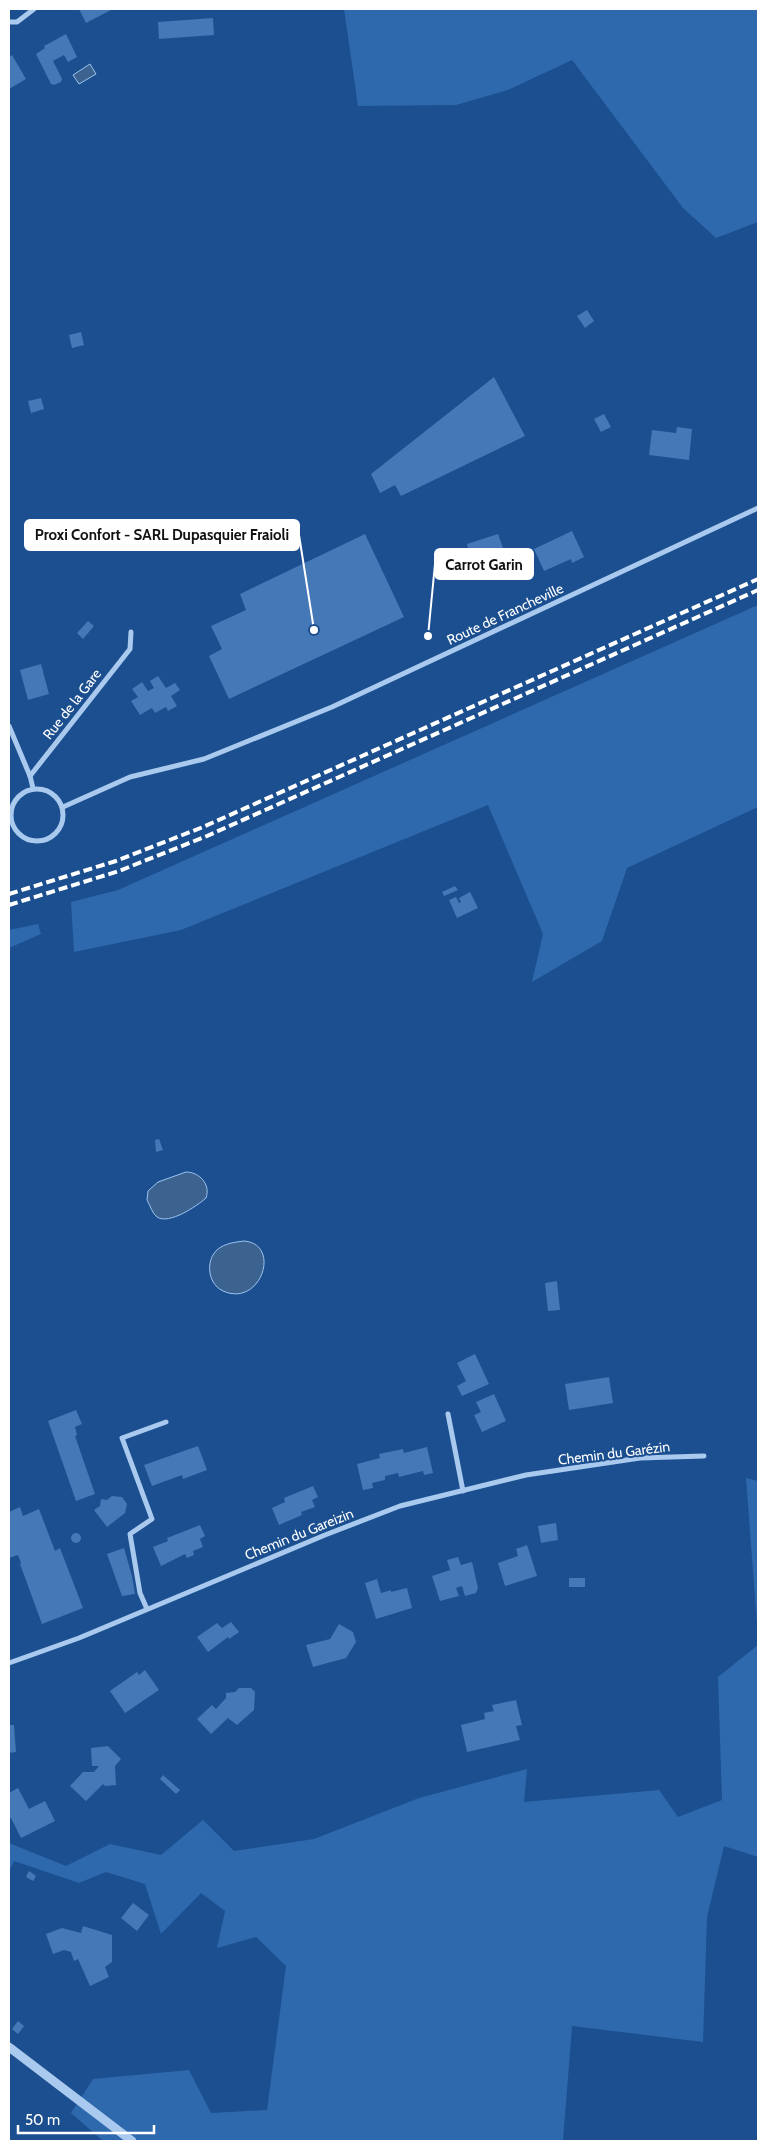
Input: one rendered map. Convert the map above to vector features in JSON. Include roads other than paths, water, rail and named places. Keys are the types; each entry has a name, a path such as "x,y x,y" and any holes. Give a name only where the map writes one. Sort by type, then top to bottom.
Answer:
{"street":[{"path":"9,22 17,22 34,9"},
{"name":"Route de Francheville","path":"63,807 130,777 204,759 332,707 758,508"},
{"name":"Rue de la Gare","path":"30,776 130,648 131,632"},
{"path":"9,726 30,776 33,788"},
{"path":"33,788 40,788 55,794 63,807 62,824 58,831 52,837 36,841 21,835 12,821 10,813 17,797 33,788"},
{"path":"448,1414 464,1491"},
{"path":"146,1609 140,1593 130,1534 152,1519 122,1438 166,1422"},
{"name":"Chemin du Garézin","path":"526,1475 640,1458 704,1456"},
{"name":"Chemin du Gareizin","path":"9,1663 78,1638 325,1535 391,1510 526,1475"},
{"path":"9,2047 132,2141"}],"railway":[{"path":"9,894 116,861 203,827 758,579"},
{"path":"9,905 119,871 207,836 758,590"}],"place":[{"name":"Proxi Confort - SARL Dupasquier Fraioli","path":"314,630"},
{"name":"Carrot Garin","path":"428,636"}]}
